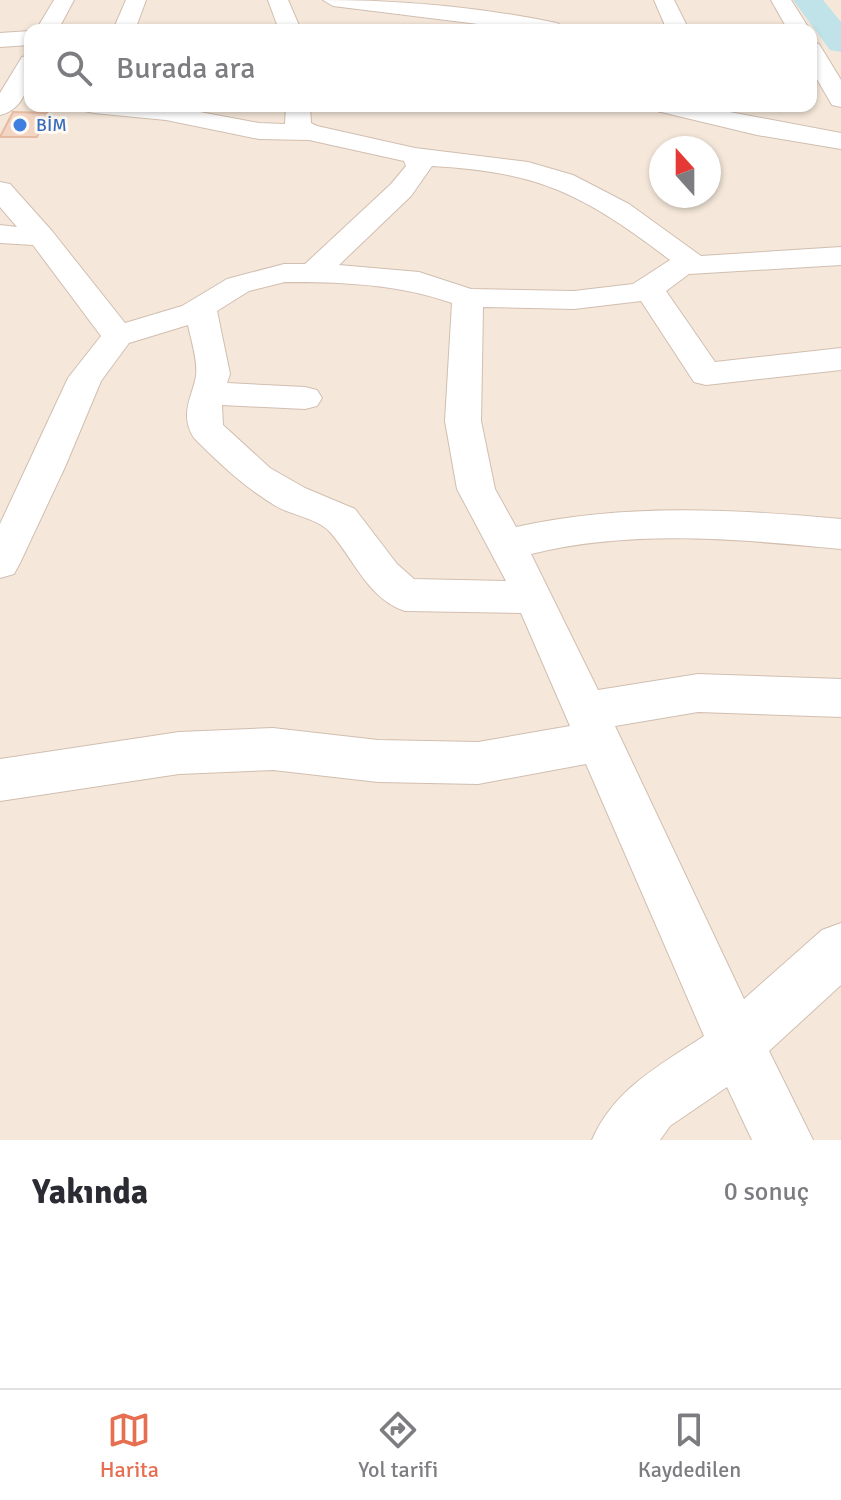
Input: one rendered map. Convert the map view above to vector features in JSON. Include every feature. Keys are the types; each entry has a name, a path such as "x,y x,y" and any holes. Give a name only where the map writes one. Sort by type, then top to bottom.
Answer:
{"street":[{"path":"50,24 64,0"},
{"path":"126,24 136,0"},
{"path":"278,0 288,24"},
{"path":"333,0 448,10 524,24"},
{"path":"664,0 675,24"},
{"path":"781,0 795,24"},
{"path":"0,40 24,38"},
{"path":"817,59 839,95"},
{"path":"13,102 24,76"},
{"path":"817,93 839,95"},
{"path":"0,563 47,467 85,378 118,336 193,313 238,285 284,273 419,281 468,298 511,297 556,301 638,293 669,276 688,259 601,198 541,173 415,156 309,132 259,131 157,112"},
{"path":"298,112 298,126 309,132"},
{"path":"692,112 841,141"},
{"path":"313,273 401,190 419,166 415,156"},
{"path":"0,190 42,237 118,336"},
{"path":"0,234 42,237"},
{"path":"680,266 841,256"},
{"path":"648,288 706,374 841,359"},
{"path":"468,298 463,421 476,489 534,596 737,1047 783,1140"},
{"path":"201,308 213,374 206,393 206,429 257,477 292,498 341,519 383,575 405,595 534,596"},
{"path":"206,393 305,398"},
{"path":"505,545 554,531 619,524 681,522 841,534"},
{"path":"0,780 179,753 273,749 378,761 478,763 698,693 841,698"},
{"path":"622,1140 650,1106 737,1047 751,1029 841,949"}],"shaded area":[{"path":"0,0 841,0 841,1140 0,1140"}],"building":[{"path":"13,112 47,113 37,137 0,137"}],"waterway":[{"path":"808,0 841,43"}],"place":[{"name":"BİM","path":"20,125"}]}
